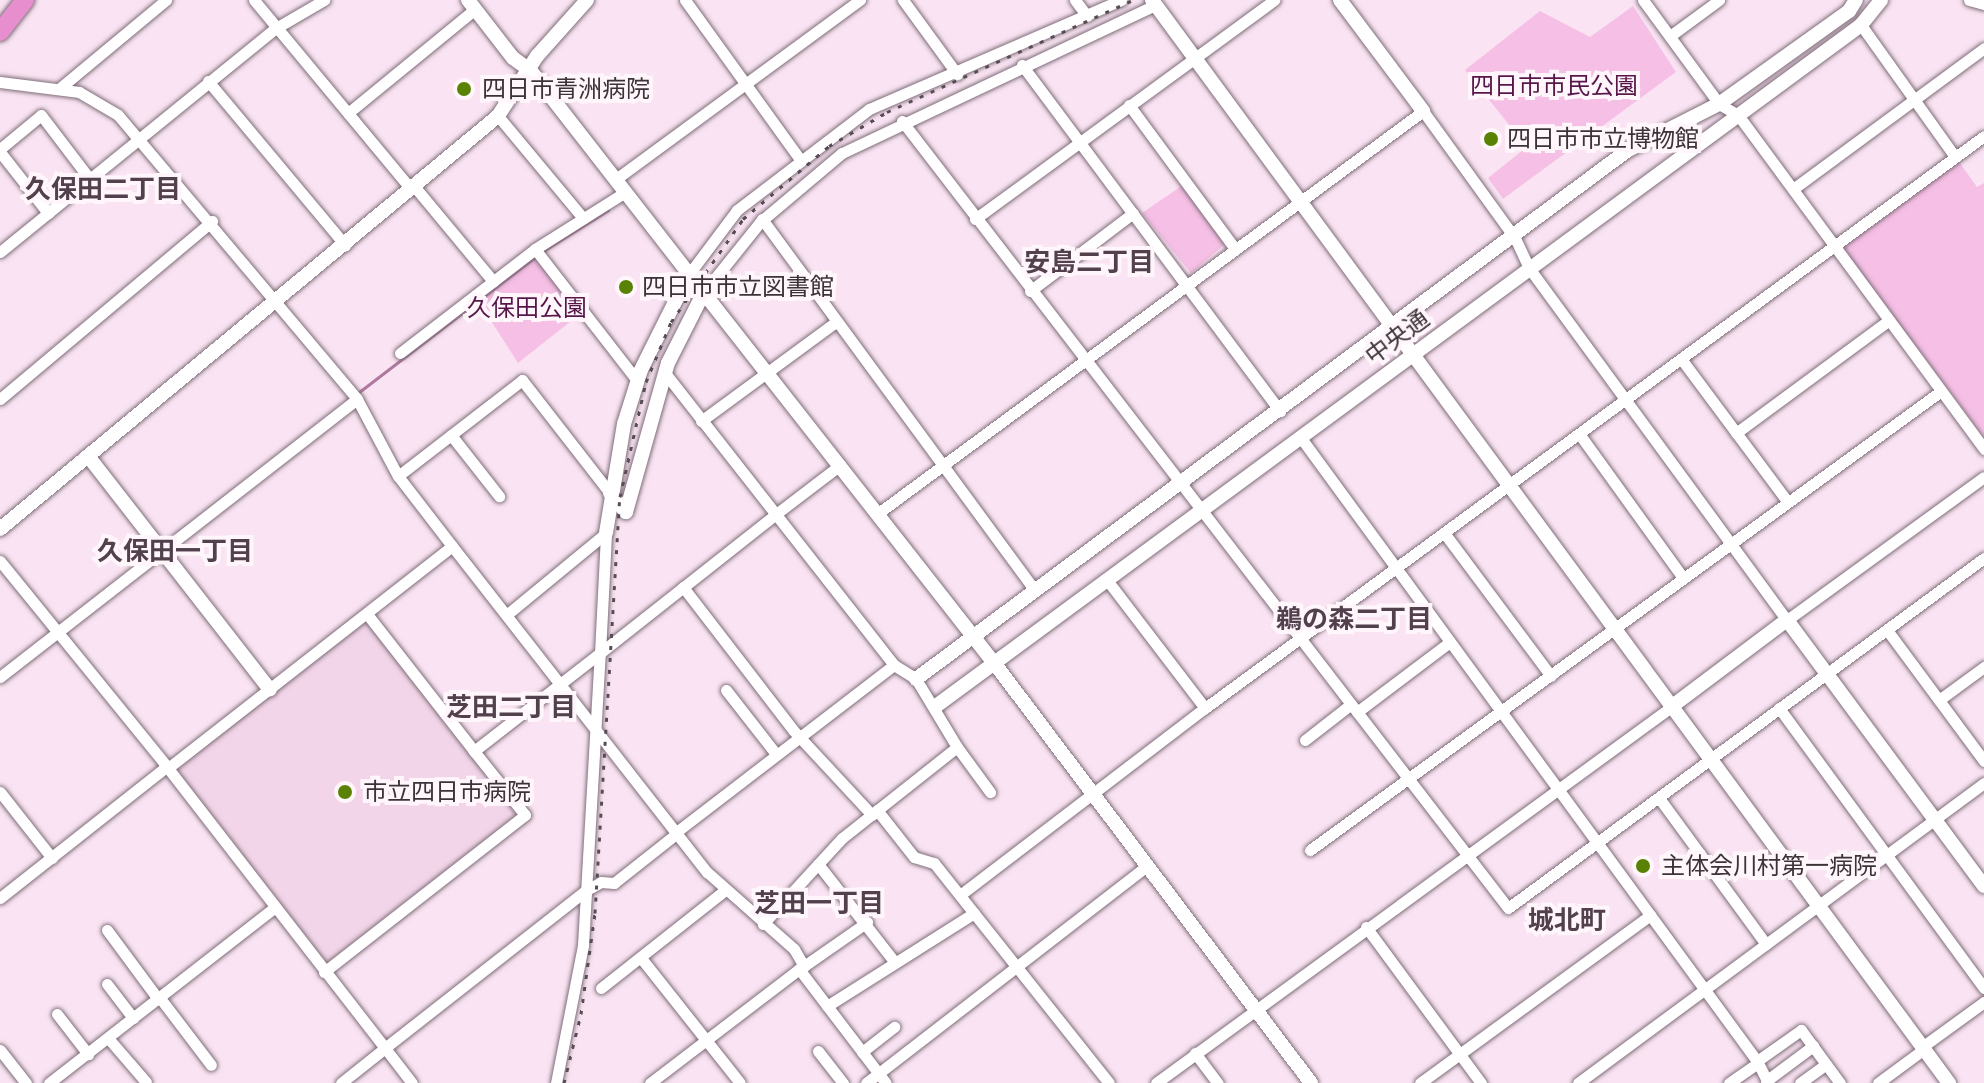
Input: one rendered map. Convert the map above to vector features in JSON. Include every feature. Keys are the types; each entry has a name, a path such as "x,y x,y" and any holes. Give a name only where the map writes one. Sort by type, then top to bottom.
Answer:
{"highway":[{"path":"0,32 25,0"}],"street":[{"path":"60,88 166,0"},
{"path":"254,0 493,281"},
{"path":"0,252 276,28 324,0"},
{"path":"0,529 498,116 531,71 537,56 587,0"},
{"path":"685,0 799,158"},
{"path":"616,179 860,0"},
{"path":"903,0 957,74"},
{"path":"1075,0 1087,16"},
{"path":"556,1083 579,978 589,889 610,493 638,382 689,274 737,210 799,158 869,109 957,74 1121,0"},
{"path":"975,219 1274,0"},
{"path":"1340,0 1515,238 1529,268 1984,886"},
{"path":"1643,0 1719,104 1738,115 1984,449"},
{"path":"1670,36 1719,0"},
{"name":"中央通","path":"936,706 1861,25 1881,0"},
{"path":"1969,0 1984,4"},
{"path":"398,476 522,380 626,512 665,373 704,292 762,219 821,168 902,121 1154,2 1949,1083"},
{"path":"348,113 471,4 513,58 531,71 995,664 1311,1083"},
{"path":"1849,4 1955,157"},
{"name":"中央通","path":"916,679 1515,238 1628,150 1719,104 1849,4"},
{"path":"1793,189 1984,48"},
{"path":"1022,65 1280,411"},
{"path":"208,81 345,245"},
{"path":"0,82 60,88 104,105 212,221 357,399 398,476 676,833 725,890 794,949 802,968 827,1006 882,1078"},
{"path":"1129,105 1235,249"},
{"path":"877,514 1423,111"},
{"path":"48,213 0,150 41,115 89,178"},
{"path":"498,116 583,218"},
{"path":"902,121 1508,908 1982,563"},
{"path":"960,895 1205,708 1984,136"},
{"path":"400,353 493,281 625,192"},
{"path":"1030,291 1133,213"},
{"path":"762,219 1035,591"},
{"path":"0,399 212,221"},
{"path":"537,252 638,382"},
{"path":"1736,433 1889,320"},
{"path":"701,421 836,322"},
{"path":"1682,360 1788,502"},
{"path":"665,373 894,665 916,679 936,706 941,727 990,792"},
{"path":"1310,850 1410,781 1941,391"},
{"path":"0,677 357,399"},
{"path":"451,435 499,496"},
{"path":"1580,435 1683,578"},
{"path":"1301,438 1705,989 1767,1082 1813,1046"},
{"path":"88,456 270,690"},
{"path":"474,751 840,465"},
{"path":"1156,1083 1254,1007 1984,477"},
{"path":"506,615 606,533"},
{"path":"1445,534 1551,676"},
{"path":"0,898 452,546"},
{"path":"0,561 59,631 412,1083"},
{"path":"1107,580 1205,708"},
{"path":"683,587 799,736 914,857 934,863 1109,1083"},
{"path":"324,972 525,815 367,614"},
{"path":"1887,630 1984,761"},
{"path":"1305,740 1450,642"},
{"path":"341,1083 589,889 601,882 614,883 894,665"},
{"path":"1939,700 1984,667"},
{"path":"726,690 776,754"},
{"path":"1779,708 1984,988"},
{"path":"763,924 818,864 874,812 957,747"},
{"path":"1578,1083 1984,783"},
{"path":"0,792 52,858"},
{"path":"1659,798 1766,944"},
{"path":"818,864 867,922 893,960"},
{"path":"866,1083 882,1078 1148,865"},
{"path":"601,988 725,890"},
{"path":"49,1083 275,907"},
{"path":"827,1006 893,960 974,913"},
{"path":"1420,1083 1650,915"},
{"path":"650,1083 705,1038 867,922"},
{"path":"1366,927 1481,1083"},
{"path":"107,930 211,1065"},
{"path":"641,958 740,1083"},
{"path":"107,984 133,1018"},
{"path":"1878,1083 1984,1002"},
{"path":"57,1014 88,1054"},
{"path":"862,1052 894,1027"},
{"path":"1729,1083 1801,1030 1838,1082"},
{"path":"108,1038 146,1082"},
{"path":"0,1050 26,1083"},
{"path":"818,1051 843,1083"},
{"path":"1195,1053 1218,1083"},
{"path":"1800,1083 1826,1064"}],"shaded area":[{"name":"市立四日市病院","path":"368,623 514,811 514,818 329,961 321,960 177,773 178,766 360,624"}],"green space":[{"name":"四日市市民公園","path":"1633,6 1676,72 1503,199 1488,178 1527,147 1465,70 1540,11 1590,37"},
{"path":"1957,159 1977,187 1984,183 1984,437 1843,249 1844,243"},
{"path":"1183,185 1225,244 1191,273 1142,213"},
{"name":"久保田公園","path":"533,255 580,314 518,363 477,299"}],"waterway":[{"path":"359,392 543,251 608,210"}],"railway":[{"path":"564,1083 581,1014 595,913 620,497 646,382 671,322 743,219 829,146 887,112 1133,0"}],"place":[{"name":"四日市青洲病院","path":"464,89"},
{"name":"四日市市立博物館","path":"1491,139"},
{"name":"四日市市立図書館","path":"626,287"},
{"name":"市立四日市病院","path":"345,792"},
{"name":"主体会川村第一病院","path":"1643,866"}],"district":[{"name":"久保田二丁目","path":"103,189"},
{"name":"安島二丁目","path":"1089,262"},
{"name":"久保田一丁目","path":"175,551"},
{"name":"鵜の森二丁目","path":"1354,619"},
{"name":"芝田二丁目","path":"511,707"},
{"name":"芝田一丁目","path":"819,903"},
{"name":"城北町","path":"1567,920"}]}
